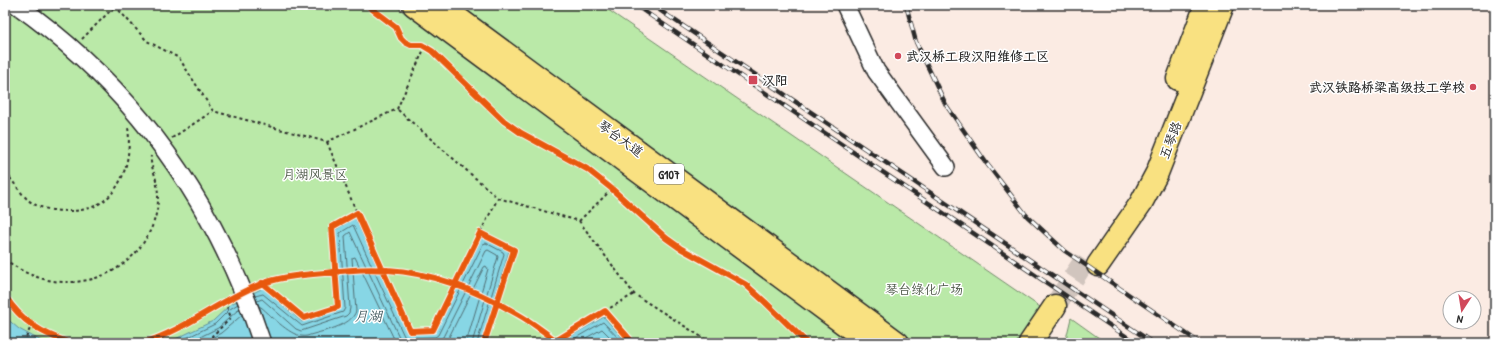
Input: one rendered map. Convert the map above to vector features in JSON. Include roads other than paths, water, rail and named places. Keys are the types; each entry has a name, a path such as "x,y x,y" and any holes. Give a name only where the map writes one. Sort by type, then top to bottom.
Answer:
{"main road":[{"name":"琴台大道","path":"414,5 870,343"},
{"name":"琴台大道","path":"440,5 898,343"},
{"name":"五琴路","path":"1206,5 1144,168 1093,261 1141,203 1157,173 1223,5"},
{"path":"1030,343 1060,309 1046,343"}],"street":[{"path":"17,5 72,48 126,102 162,145 184,176 208,217 244,293 262,343"},
{"path":"845,5 876,71 946,167"}],"water":[{"name":"月湖","path":"355,218 408,334 435,333 482,237 509,251 481,343 167,343 213,321 231,304 263,288 302,322 341,309 335,230"},
{"path":"5,317 19,329 45,343 5,343"},
{"path":"604,317 627,343 559,343"}],"tunnel":[{"path":"1055,306 1087,257"}],"railway":[{"path":"635,5 1136,343"},
{"path":"652,5 1153,343"},
{"path":"906,5 916,42 946,105 987,164 1027,216 1065,251 1200,343"}],"place":[{"name":"武汉桥工段汉阳维修工区","path":"898,56"},
{"name":"汉阳","path":"753,80"},
{"name":"武汉铁路桥梁高级技工学校","path":"1473,87"}],"park label":[{"name":"月湖风景区","path":"315,174"},
{"name":"琴台绿化广场","path":"924,289"}]}
